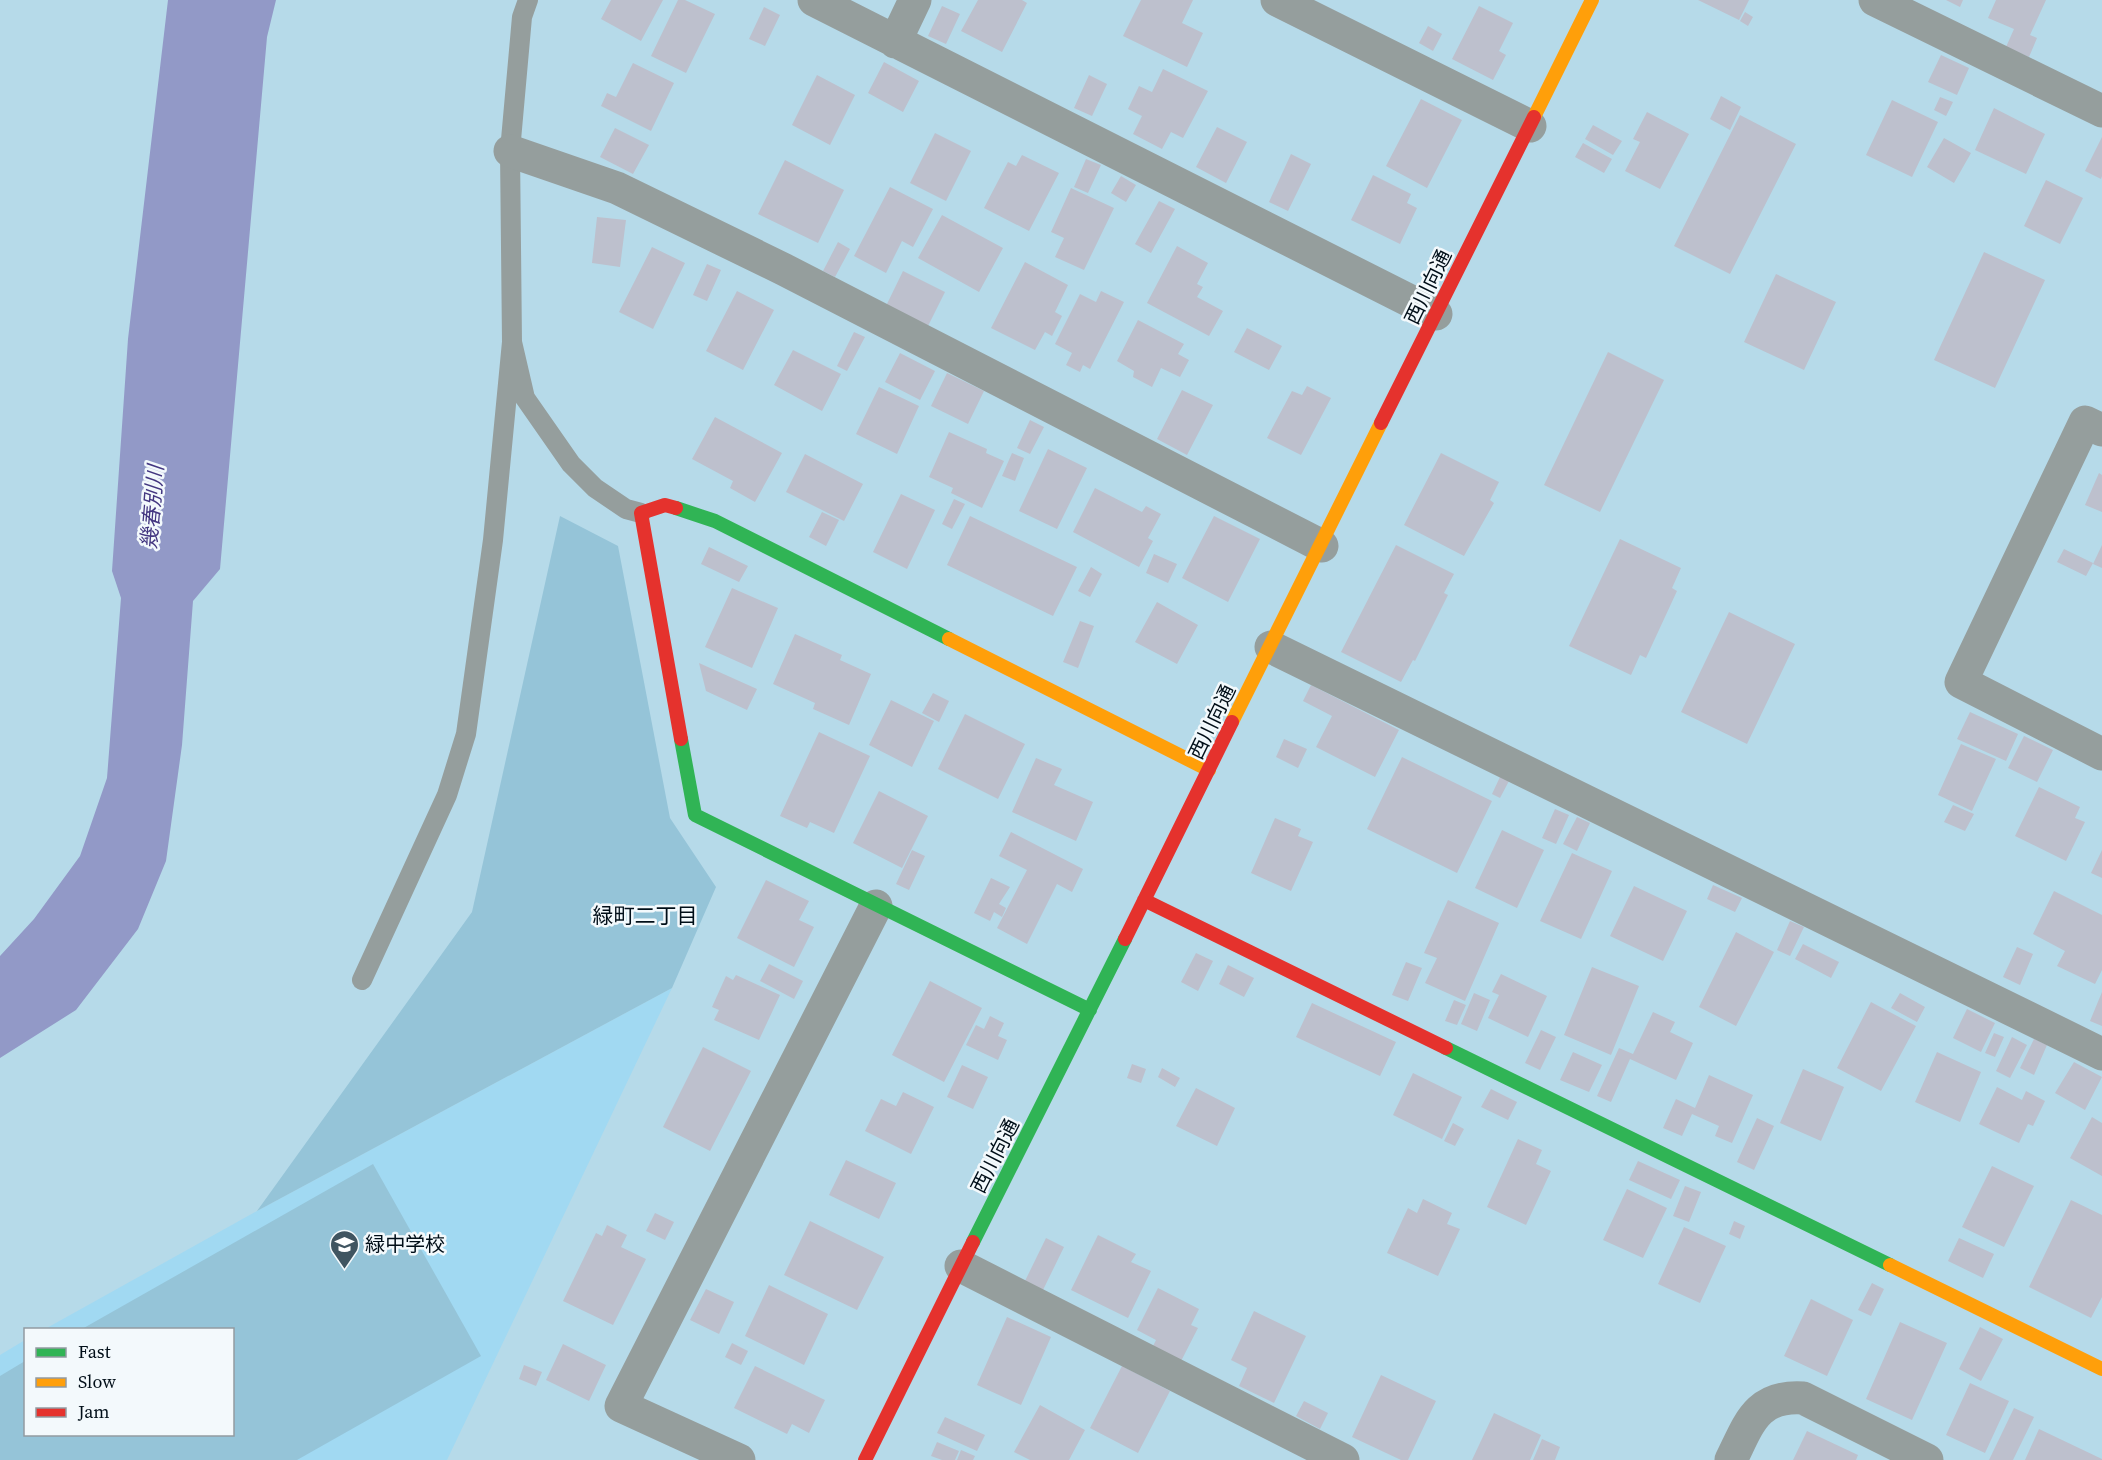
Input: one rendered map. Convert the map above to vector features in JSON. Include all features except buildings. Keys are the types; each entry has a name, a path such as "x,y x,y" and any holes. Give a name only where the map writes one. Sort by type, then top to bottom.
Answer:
{"street":[{"path":"814,0 1436,314"},
{"path":"895,42 915,0"},
{"path":"1277,0 1530,126"},
{"name":"西川向通","path":"865,1460 1592,0"},
{"path":"1875,0 2102,111"},
{"path":"510,151 617,188 783,269 1322,546"},
{"path":"2102,430 2085,422 1961,682 2102,754"},
{"path":"1090,1010 695,815 641,513 664,505 715,521 1209,770"},
{"path":"1271,646 2102,1054"},
{"path":"1144,900 2102,1369"},
{"path":"739,1460 621,1406 876,906"},
{"path":"961,1266 1343,1460"},
{"path":"1731,1460 1751,1420 1764,1406 1782,1397 1803,1398 1927,1460"}],"lane":[{"path":"362,980 447,795 466,734 493,540 512,342 510,151 522,17 528,0"},
{"path":"512,342 525,398 571,464 595,488 626,509 641,513"}],"shaded area":[{"path":"560,516 618,546 670,818 716,887 672,988 257,1211 472,912"},
{"name":"緑中学校","path":"672,988 447,1460 0,1460 0,1355 24,1341 24,1436 234,1436 234,1328 47,1328 257,1211"},
{"path":"373,1164 481,1356 297,1460 0,1460 0,1376 24,1362 24,1436 234,1436 234,1328 84,1328"}],"water":[{"name":"幾春別川","path":"168,0 276,0 267,37 220,569 193,601 182,745 166,861 138,929 76,1010 0,1058 0,956 34,919 80,856 107,778 121,598 112,571 128,339"}],"traffic: fast":[{"path":"676,508 715,521 949,639"},
{"path":"681,739 695,815 1090,1010"},
{"path":"973,1242 1125,939"},
{"path":"1446,1048 1890,1265"}],"traffic: slow":[{"path":"1534,117 1592,0"},
{"path":"1232,722 1381,423"},
{"path":"949,639 1209,770"},
{"path":"1890,1265 2102,1369"}],"traffic: jam":[{"path":"1381,423 1534,117"},
{"path":"676,508 665,505 641,513 681,739"},
{"path":"1125,939 1232,722"},
{"path":"1144,900 1446,1048"},
{"path":"865,1460 973,1242"}],"place":[{"name":"緑中学校","path":"344,1270"}],"district":[{"name":"緑町二丁目","path":"645,915"}]}
